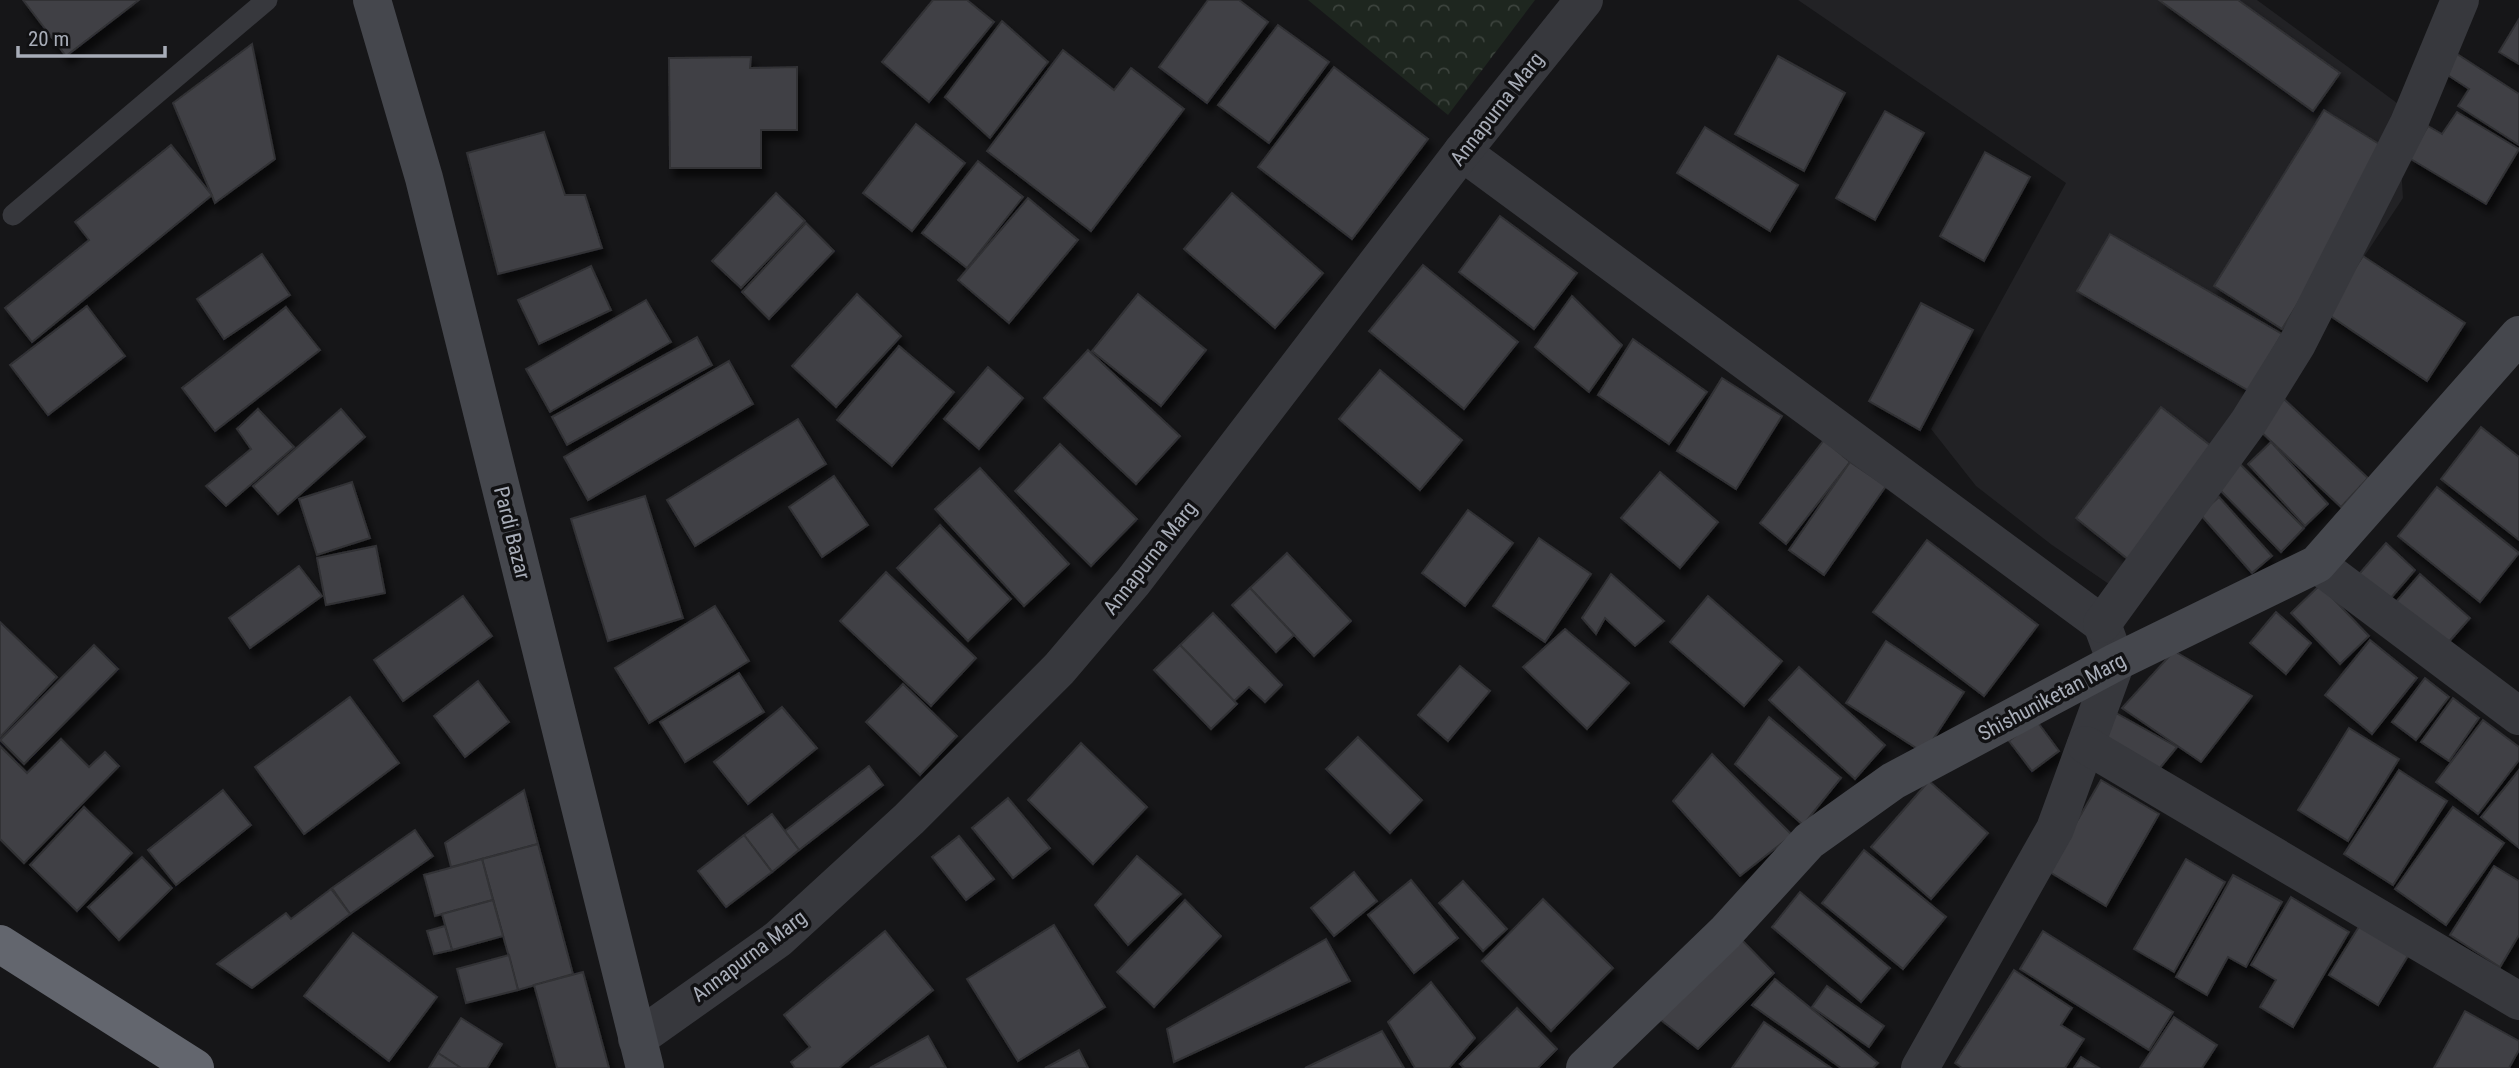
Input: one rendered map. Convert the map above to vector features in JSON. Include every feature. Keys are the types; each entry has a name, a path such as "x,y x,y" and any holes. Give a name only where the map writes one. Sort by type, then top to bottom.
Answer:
{"highway":[{"path":"0,943 195,1068"}],"street":[{"name":"Pardi Bazar","path":"372,0 424,178 641,1053"},
{"name":"Annapurna Marg","path":"641,1053 778,939 909,819 1059,669 1133,582 1462,152 1584,0"},
{"path":"2102,624 2248,423 2297,344 2409,123 2460,0"},
{"path":"1462,152 2102,624 2116,662 2055,829 1927,1065"},
{"name":"Shishuniketan Marg","path":"1585,1068 1725,933 1809,841 1893,781 2116,662 2317,564 2519,335"},
{"path":"2317,564 2519,716"},
{"path":"2086,745 2519,1001"}],"lane":[{"path":"13,215 267,0"}],"shaded area":[{"path":"1798,0 2257,0 2397,103 2403,198 2135,602 2052,545 1976,486 1931,429 2066,183"}],"green space":[{"path":"1308,0 1535,0 1448,115"}],"building":[{"path":"23,0 139,0 66,56"},
{"path":"933,0 967,0 994,22 929,102 882,62"},
{"path":"1208,0 1239,0 1268,22 1207,103 1159,67"},
{"path":"2159,0 2238,0 2340,73 2313,111"},
{"path":"2519,19 2519,64 2499,52"},
{"path":"1002,21 1048,62 990,138 945,97"},
{"path":"1278,25 1329,62 1269,143 1218,105"},
{"path":"252,44 275,159 215,203 173,103"},
{"path":"1063,50 1114,90 1131,68 1184,109 1091,231 987,151"},
{"path":"2454,52 2519,94 2519,145 2458,106 2469,89 2443,72"},
{"path":"1778,56 1845,93 1804,171 1735,134"},
{"path":"751,57 750,68 797,67 797,130 761,130 761,168 670,168 669,58"},
{"path":"1334,67 1428,139 1352,239 1258,167"},
{"path":"2324,110 2392,152 2282,329 2214,286"},
{"path":"1885,111 1924,133 1875,220 1836,198"},
{"path":"2457,112 2519,149 2486,204 2409,158 2428,126 2442,134"},
{"path":"916,124 965,163 912,231 863,193"},
{"path":"1705,127 1798,185 1770,231 1677,173"},
{"path":"544,132 565,195 585,195 602,248 498,274 467,153"},
{"path":"171,145 212,195 32,342 5,308 89,240 75,222"},
{"path":"1985,152 2030,177 1984,261 1940,236"},
{"path":"978,161 1023,197 967,268 922,233"},
{"path":"776,193 805,221 741,288 712,261"},
{"path":"1232,193 1323,273 1275,328 1184,249"},
{"path":"1028,198 1078,240 1009,323 958,280"},
{"path":"1500,216 1577,273 1534,329 1459,272"},
{"path":"806,223 834,251 769,319 742,292"},
{"path":"2110,234 2282,334 2249,391 2077,291"},
{"path":"262,254 290,295 224,339 197,299"},
{"path":"2363,256 2465,323 2427,381 2326,313"},
{"path":"1423,265 1518,342 1464,409 1369,331"},
{"path":"591,266 611,310 539,344 518,300"},
{"path":"857,294 901,336 836,407 792,366"},
{"path":"1138,294 1206,350 1161,406 1092,351"},
{"path":"1572,296 1622,345 1589,392 1535,347"},
{"path":"646,300 671,342 550,412 526,369"},
{"path":"1921,303 1973,330 1920,430 1869,401"},
{"path":"87,306 125,356 48,415 10,365"},
{"path":"286,307 320,350 215,431 182,388"},
{"path":"697,337 712,365 567,445 552,417"},
{"path":"1633,339 1707,392 1669,444 1598,395"},
{"path":"899,346 954,392 892,466 837,420"},
{"path":"1088,350 1180,436 1136,484 1044,398"},
{"path":"729,361 753,404 588,500 564,457"},
{"path":"988,367 1023,398 979,449 944,419"},
{"path":"1380,370 1462,440 1420,490 1339,419"},
{"path":"1722,378 1782,416 1736,489 1677,451"},
{"path":"2284,399 2368,478 2341,507 2257,428"},
{"path":"2161,407 2215,449 2129,560 2076,518"},
{"path":"258,409 294,447 226,506 206,486 251,449 237,429"},
{"path":"341,409 365,437 278,514 253,486"},
{"path":"798,419 826,464 695,546 667,500"},
{"path":"2481,427 2519,457 2519,540 2441,479"},
{"path":"1824,440 1850,462 1786,544 1760,523"},
{"path":"2271,442 2328,504 2305,526 2248,464"},
{"path":"1060,444 1137,519 1091,566 1015,491"},
{"path":"1850,462 1886,486 1824,575 1789,550"},
{"path":"2239,463 2304,528 2281,552 2216,486"},
{"path":"980,468 1069,564 1024,606 935,509"},
{"path":"1660,472 1718,522 1680,568 1621,518"},
{"path":"834,476 868,525 822,557 789,507"},
{"path":"352,482 370,538 317,555 299,499"},
{"path":"2437,487 2519,553 2480,602 2398,536"},
{"path":"645,496 683,618 608,641 571,519"},
{"path":"2219,497 2272,556 2252,573 2200,514"},
{"path":"1468,510 1513,543 1465,606 1422,573"},
{"path":"940,525 1011,599 968,641 897,568"},
{"path":"1539,538 1591,574 1545,642 1493,606"},
{"path":"1927,540 2038,625 1984,696 1873,612"},
{"path":"2386,543 2415,570 2384,606 2354,580"},
{"path":"376,546 385,593 326,605 317,558"},
{"path":"1287,553 1351,621 1314,656 1250,588"},
{"path":"299,566 322,596 250,648 229,618"},
{"path":"886,572 976,658 931,706 840,621"},
{"path":"1611,574 1664,621 1635,646 1605,618 1596,634 1582,618"},
{"path":"2420,574 2470,618 2439,653 2389,610"},
{"path":"2320,585 2369,636 2340,664 2291,613"},
{"path":"1250,588 1294,635 1276,652 1232,605"},
{"path":"463,596 492,636 403,701 374,660"},
{"path":"1708,596 1782,661 1744,706 1670,642"},
{"path":"715,606 749,661 649,723 615,668"},
{"path":"2276,612 2311,643 2286,674 2250,643"},
{"path":"1213,613 1282,685 1265,702 1249,687 1234,701 1180,645"},
{"path":"0,622 57,677 0,737"},
{"path":"1565,629 1629,683 1587,729 1523,667"},
{"path":"2370,640 2417,678 2372,734 2325,695"},
{"path":"1886,641 1964,692 1924,753 1846,703"},
{"path":"94,645 118,669 24,764 0,740"},
{"path":"1180,645 1237,704 1211,729 1154,670"},
{"path":"2174,651 2252,696 2201,762 2122,708"},
{"path":"1460,666 1490,691 1448,741 1418,715"},
{"path":"1799,667 1885,745 1855,779 1769,700"},
{"path":"739,673 764,712 685,762 660,722"},
{"path":"2425,678 2449,697 2416,740 2392,722"},
{"path":"478,681 509,722 465,757 434,716"},
{"path":"903,684 957,736 920,775 866,722"},
{"path":"350,697 399,763 304,834 255,767"},
{"path":"2453,698 2479,718 2449,761 2421,742"},
{"path":"782,707 817,748 748,804 714,762"},
{"path":"2116,713 2177,747 2151,779 2096,748"},
{"path":"1769,717 1841,778 1803,825 1735,764"},
{"path":"2036,720 2059,751 2032,771 2009,741"},
{"path":"2483,720 2519,747 2519,760 2478,814 2436,782"},
{"path":"2349,728 2399,759 2348,841 2298,810"},
{"path":"1358,737 1422,800 1390,833 1326,769"},
{"path":"61,739 89,767 105,752 119,766 24,863 0,839 0,746 27,773"},
{"path":"1081,743 1147,807 1093,864 1028,800"},
{"path":"1712,754 1792,835 1740,876 1673,801"},
{"path":"869,766 883,785 799,850 785,831"},
{"path":"2399,770 2447,801 2393,885 2344,854"},
{"path":"2519,770 2519,848 2481,817"},
{"path":"2101,780 2159,814 2106,906 2048,871"},
{"path":"1929,781 1988,833 1931,899 1871,847"},
{"path":"223,790 251,825 176,885 148,850"},
{"path":"524,790 538,844 451,867 445,843"},
{"path":"1008,798 1050,848 1013,878 972,828"},
{"path":"84,807 132,853 77,911 30,865"},
{"path":"2453,807 2504,843 2446,925 2395,889"},
{"path":"772,814 799,850 772,872 744,835"},
{"path":"415,830 433,856 350,914 332,888"},
{"path":"744,835 772,872 726,907 698,871"},
{"path":"959,836 994,879 966,900 932,857"},
{"path":"538,844 573,974 518,990 482,859"},
{"path":"1864,850 1946,917 1903,969 1822,903"},
{"path":"1137,856 1181,894 1128,945 1095,905"},
{"path":"142,857 172,888 119,940 88,907"},
{"path":"482,859 493,900 435,916 424,875"},
{"path":"2186,859 2225,882 2174,972 2134,949"},
{"path":"2494,866 2519,881 2519,935 2500,967 2450,935"},
{"path":"1354,872 1377,901 1334,936 1311,908"},
{"path":"2233,875 2282,902 2246,967 2228,957 2207,995 2176,977"},
{"path":"1411,880 1458,938 1414,973 1368,915"},
{"path":"1463,881 1507,929 1483,951 1439,903"},
{"path":"331,889 350,914 252,988 217,964 286,913 291,919"},
{"path":"1800,892 1890,968 1861,1002 1772,927"},
{"path":"2291,897 2349,932 2293,1027 2260,1007 2276,980 2251,965"},
{"path":"1543,899 1613,968 1551,1031 1482,961"},
{"path":"493,900 503,936 452,950 442,914"},
{"path":"1185,900 1221,936 1154,1007 1117,972"},
{"path":"1054,925 1105,1007 1018,1061 967,979"},
{"path":"2360,925 2409,954 2378,1005 2329,975"},
{"path":"445,926 452,950 434,954 427,931"},
{"path":"885,931 933,990 839,1068 795,1068 791,1062 810,1047 784,1015"},
{"path":"2043,931 2173,1012 2149,1050 2020,969"},
{"path":"353,933 437,997 389,1061 304,996"},
{"path":"1739,937 1774,973 1698,1049 1657,1017"},
{"path":"1326,939 1350,981 1174,1062 1167,1029"},
{"path":"509,955 518,990 466,1003 457,969"},
{"path":"2014,970 2072,1008 2061,1025 2084,1039 2065,1068 1962,1068 1955,1063"},
{"path":"583,972 609,1068 557,1068 534,985"},
{"path":"1775,979 1878,1063 1873,1068 1841,1068 1752,1005"},
{"path":"1431,982 1475,1038 1449,1068 1415,1068 1388,1022"},
{"path":"1827,986 1884,1026 1869,1047 1812,1007"},
{"path":"1517,1008 1557,1049 1538,1068 1464,1068 1460,1064"},
{"path":"2465,1011 2519,1041 2519,1050 2509,1068 2434,1068"},
{"path":"2174,1017 2217,1045 2202,1068 2140,1068"},
{"path":"461,1018 502,1044 487,1068 461,1068 438,1053"},
{"path":"1764,1022 1831,1068 1732,1068"},
{"path":"1382,1031 1404,1068 1305,1068"},
{"path":"928,1036 946,1068 870,1068"},
{"path":"1079,1050 1088,1068 1045,1068"},
{"path":"438,1053 461,1068 429,1068"},
{"path":"2081,1057 2099,1068 2074,1068"}]}
